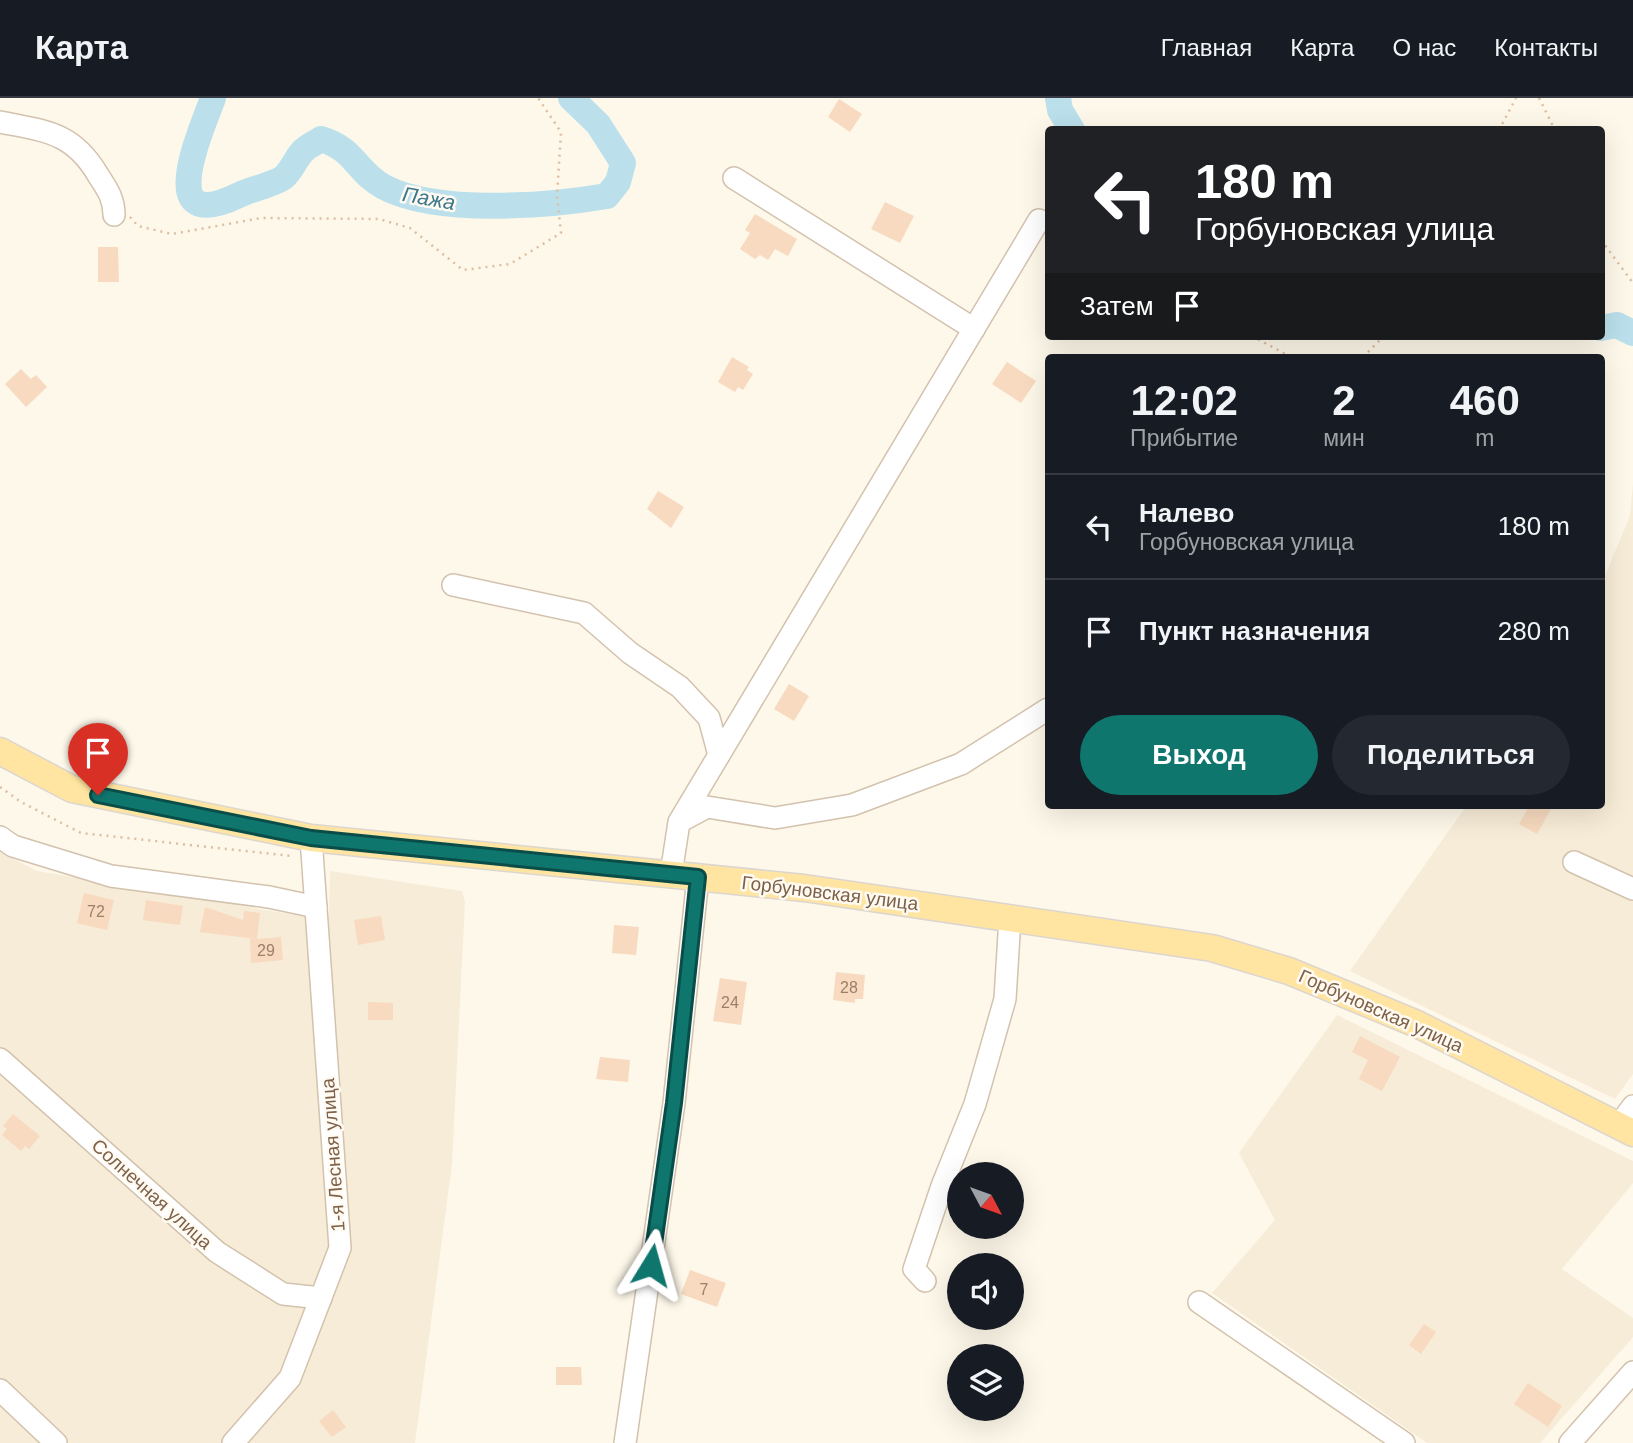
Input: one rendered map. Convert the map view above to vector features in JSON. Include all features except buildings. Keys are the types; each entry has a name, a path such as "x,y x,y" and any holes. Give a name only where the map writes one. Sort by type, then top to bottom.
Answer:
{"main road":[{"name":"Горбуновская улица","path":"0,751 72,789 311,847 671,874 804,888 1212,948 1289,971 1417,1024 1628,1121"}],"street":[{"path":"0,122 52,132 85,153 114,208"},
{"path":"734,178 974,329"},
{"path":"671,874 679,822 1039,220"},
{"path":"453,584 584,613 630,653 680,687 709,718 719,755"},
{"path":"679,822 707,807 775,817 852,805 961,764 1045,711"},
{"path":"0,837 13,845 111,876 269,897 316,907"},
{"name":"1-я Лесная улица","path":"233,1443 290,1378 340,1248 311,847"},
{"path":"1574,862 1633,889"},
{"path":"625,1443 674,1103 698,877"},
{"path":"925,1281 914,1269 942,1185 975,1104 1005,999 1010,918"},
{"name":"Солнечная улица","path":"0,1059 217,1252 283,1294 321,1298"},
{"path":"1199,1302 1404,1443"},
{"path":"1570,1443 1633,1372"},
{"path":"0,1390 56,1443"}],"path":[{"path":"114,208 138,226 172,234 261,218 379,219 410,228 463,270 510,264 561,233 556,195 561,132 538,98"},
{"path":"1501,126 1516,98"},
{"path":"1539,98 1553,126"},
{"path":"1605,245 1633,283"},
{"path":"1259,340 1285,354"},
{"path":"1366,354 1380,340"},
{"path":"0,787 21,802 81,833 261,854 311,847"}],"shaded area":[{"path":"1633,484 1633,1074 1615,1099 1350,971 1464,809 1605,809 1605,575 1630,516"},
{"path":"0,852 37,871 301,916 329,918 330,871 462,891 465,902 452,1164 415,1443 0,1443"},
{"path":"1337,1015 1633,1161 1633,1183 1562,1269 1633,1318 1633,1337 1540,1443 1427,1443 1212,1293 1275,1220 1239,1153"}],"waterway":[{"name":"Пажа","path":"213,98 199,134 189,176 190,192 197,203 213,204 280,180 303,151 321,139 349,155 375,181 406,196 433,202 493,206 555,203 607,196 618,182 623,163 598,124 571,98"},
{"name":"Пажа","path":"1058,98 1060,110 1070,126"},
{"name":"Пажа","path":"1605,327 1617,325 1633,333"}],"route":[{"path":"98,795 311,838 698,877 674,1103 651,1265"}]}
